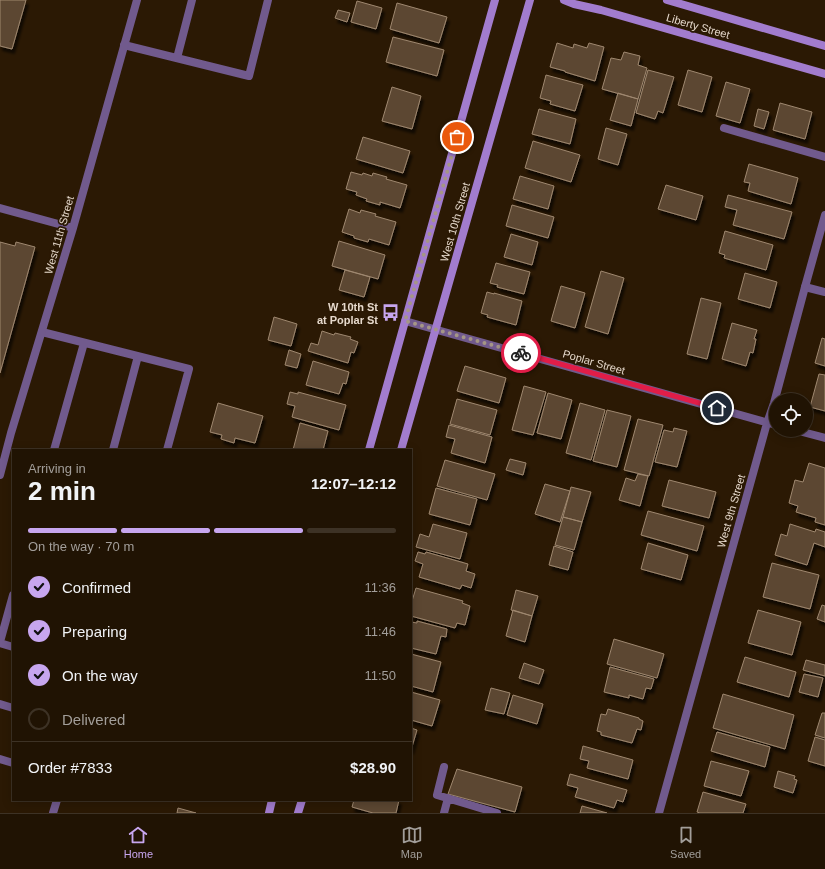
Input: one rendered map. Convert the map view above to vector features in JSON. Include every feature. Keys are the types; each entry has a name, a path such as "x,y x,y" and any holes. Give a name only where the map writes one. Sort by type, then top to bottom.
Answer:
{"street":[{"name":"West 11th Street","path":"0,475 73,228 137,0"},
{"path":"177,58 192,0"},
{"path":"124,45 249,76 268,0"},
{"name":"West 10th Street","path":"369,449 495,0"},
{"name":"West 10th Street","path":"401,449 530,0"},
{"name":"Liberty Street","path":"564,0 825,74"},
{"name":"Liberty Street","path":"667,0 825,46"},
{"path":"724,128 825,157"},
{"path":"0,208 73,228"},
{"name":"West 9th Street","path":"658,813 767,423 774,403 805,287 823,230 825,215"},
{"path":"805,287 825,292"},
{"name":"Poplar Street","path":"405,321 767,423"},
{"path":"42,332 189,369 167,449"},
{"path":"54,449 84,342"},
{"path":"113,449 138,356"},
{"path":"813,435 825,438"},
{"path":"12,599 0,642 12,647"},
{"path":"0,704 12,708"},
{"path":"0,759 12,763"},
{"path":"444,767 437,795 498,813"},
{"path":"444,813 448,798"},
{"path":"53,813 57,801"},
{"path":"268,813 272,801"},
{"path":"298,813 302,801"}],"building":[{"path":"0,0 26,0 12,49 0,46"},
{"path":"357,1 382,8 376,29 351,22"},
{"path":"397,3 447,17 439,43 390,29"},
{"path":"338,10 350,13 347,22 335,18"},
{"path":"393,37 444,50 437,76 386,62"},
{"path":"557,43 573,48 574,44 587,48 589,43 604,47 595,81 550,67"},
{"path":"624,52 640,56 638,65 647,68 638,99 602,89 611,58 621,60"},
{"path":"648,70 674,77 663,113 658,111 655,119 636,113"},
{"path":"688,70 712,77 702,112 678,105"},
{"path":"546,75 583,85 575,111 550,104 551,101 540,98"},
{"path":"726,82 750,89 740,123 716,116"},
{"path":"392,87 421,96 412,129 382,121"},
{"path":"618,93 638,99 631,126 610,120"},
{"path":"780,103 812,112 805,139 773,130"},
{"path":"539,109 576,119 570,144 532,134"},
{"path":"758,109 769,112 764,129 754,126"},
{"path":"606,128 627,134 618,165 598,159"},
{"path":"363,137 410,151 403,173 356,159"},
{"path":"533,141 580,155 571,182 525,168"},
{"path":"749,164 798,178 791,204 748,191 750,183 744,182"},
{"path":"351,172 362,175 363,173 372,176 373,173 387,177 386,179 407,185 400,208 380,202 380,205 366,201 367,199 356,195 357,192 346,189"},
{"path":"520,176 554,186 548,209 513,199"},
{"path":"666,185 703,196 696,220 658,209"},
{"path":"728,195 792,212 784,239 733,225 737,210 725,207"},
{"path":"512,205 554,217 548,238 506,226"},
{"path":"349,209 360,213 361,210 376,214 375,216 396,222 389,245 369,239 368,242 354,238 354,236 342,232"},
{"path":"725,231 773,245 766,270 724,258 725,255 719,253"},
{"path":"511,234 538,242 532,265 504,257"},
{"path":"339,241 385,255 378,279 332,266"},
{"path":"0,242 15,246 16,242 35,247 0,373"},
{"path":"496,263 530,272 524,294 497,287 498,285 490,283"},
{"path":"345,270 370,277 364,297 339,290"},
{"path":"601,271 624,278 608,334 585,327"},
{"path":"745,273 777,282 770,308 738,299"},
{"path":"561,286 585,293 575,328 551,321"},
{"path":"487,292 522,301 516,325 487,317 488,315 481,313"},
{"path":"701,298 721,303 707,359 687,354"},
{"path":"274,317 297,324 291,346 268,340"},
{"path":"732,323 757,330 754,339 756,339 753,353 750,352 746,366 722,359"},
{"path":"322,331 334,335 335,333 351,337 350,339 358,342 354,353 351,352 348,363 308,351 311,343 318,345"},
{"path":"822,338 825,339 825,366 815,363"},
{"path":"289,350 301,354 297,368 285,365"},
{"path":"313,361 349,372 346,384 343,383 339,394 306,385"},
{"path":"465,366 506,378 499,403 457,391"},
{"path":"819,374 825,375 825,411 813,408 813,396"},
{"path":"524,386 546,392 533,435 512,430"},
{"path":"290,392 298,394 298,392 346,405 339,430 292,417 295,406 287,404"},
{"path":"548,393 572,400 561,439 537,433"},
{"path":"457,399 497,410 490,435 450,424"},
{"path":"218,403 263,416 255,443 235,438 234,443 221,439 222,435 210,432"},
{"path":"580,403 605,410 591,460 566,453"},
{"path":"607,410 631,416 617,467 593,461"},
{"path":"638,419 663,425 649,476 624,470"},
{"path":"300,423 328,431 323,449 293,449"},
{"path":"449,425 492,437 485,463 451,453 455,439 446,437"},
{"path":"674,428 687,431 677,467 655,462 664,430 673,432"},
{"path":"510,459 526,463 523,475 506,470"},
{"path":"445,460 495,474 487,500 437,486"},
{"path":"809,463 825,468 825,525 815,522 816,518 796,512 798,506 789,503 795,480 803,482"},
{"path":"638,474 648,476 640,506 619,500 626,478 635,481"},
{"path":"669,480 716,492 709,518 662,506"},
{"path":"545,484 570,491 560,522 535,514"},
{"path":"571,487 591,492 582,522 563,517"},
{"path":"436,488 477,499 470,525 429,514"},
{"path":"648,511 704,526 697,551 641,535"},
{"path":"563,517 582,522 574,550 555,545"},
{"path":"433,524 467,533 460,559 416,547 420,534 429,537"},
{"path":"790,524 815,532 816,529 825,532 825,547 814,543 807,565 775,555 781,534 787,536"},
{"path":"648,543 688,555 681,580 641,569"},
{"path":"554,546 573,552 568,570 549,565"},
{"path":"418,552 425,554 426,552 468,564 466,571 475,574 471,588 462,585 460,589 419,577 423,564 415,561"},
{"path":"772,563 819,575 810,609 763,597"},
{"path":"416,588 463,601 462,603 470,606 465,625 457,623 455,628 412,616 412,601"},
{"path":"516,590 538,596 532,616 511,610"},
{"path":"822,605 825,606 825,622 817,619"},
{"path":"513,610 532,616 525,642 506,636"},
{"path":"758,610 801,622 792,655 748,643"},
{"path":"417,621 447,629 446,637 441,636 436,654 412,648 412,622 417,623"},
{"path":"614,639 664,654 657,678 607,664"},
{"path":"412,654 441,662 433,692 412,686"},
{"path":"745,657 796,672 789,697 737,682"},
{"path":"806,660 825,665 825,676 803,670"},
{"path":"524,663 544,670 539,684 519,678"},
{"path":"610,667 654,679 651,689 646,688 643,699 629,695 629,698 604,692"},
{"path":"804,674 823,678 818,697 799,692"},
{"path":"491,688 510,693 504,714 485,710"},
{"path":"412,692 440,700 432,726 412,720"},
{"path":"723,694 794,715 785,749 713,728"},
{"path":"513,695 543,704 537,724 507,715"},
{"path":"608,709 639,718 643,721 641,730 637,729 632,743 601,735 601,732 597,731 601,714 606,715"},
{"path":"822,713 825,713 825,738 815,735"},
{"path":"412,728 417,730 412,747"},
{"path":"717,732 770,747 765,767 711,751"},
{"path":"815,737 825,740 825,766 808,761"},
{"path":"583,746 633,760 628,779 587,768 589,761 580,759"},
{"path":"711,761 749,771 741,796 704,786"},
{"path":"457,769 522,787 515,812 448,794"},
{"path":"778,771 795,776 794,779 797,780 793,793 774,787"},
{"path":"570,774 627,790 623,802 617,800 614,808 575,797 578,788 567,785"},
{"path":"703,792 746,804 743,813 697,812"},
{"path":"354,801 399,801 396,813 373,813 352,807"},
{"path":"582,806 607,813 580,813"},
{"path":"178,808 196,813 177,813"}],"way so far":[{"path":"457,137 405,321 521,353"}],"place":[{"name":"W 10th St at Poplar St","path":"391,313"}],"route":[{"path":"521,353 717,408"}]}
